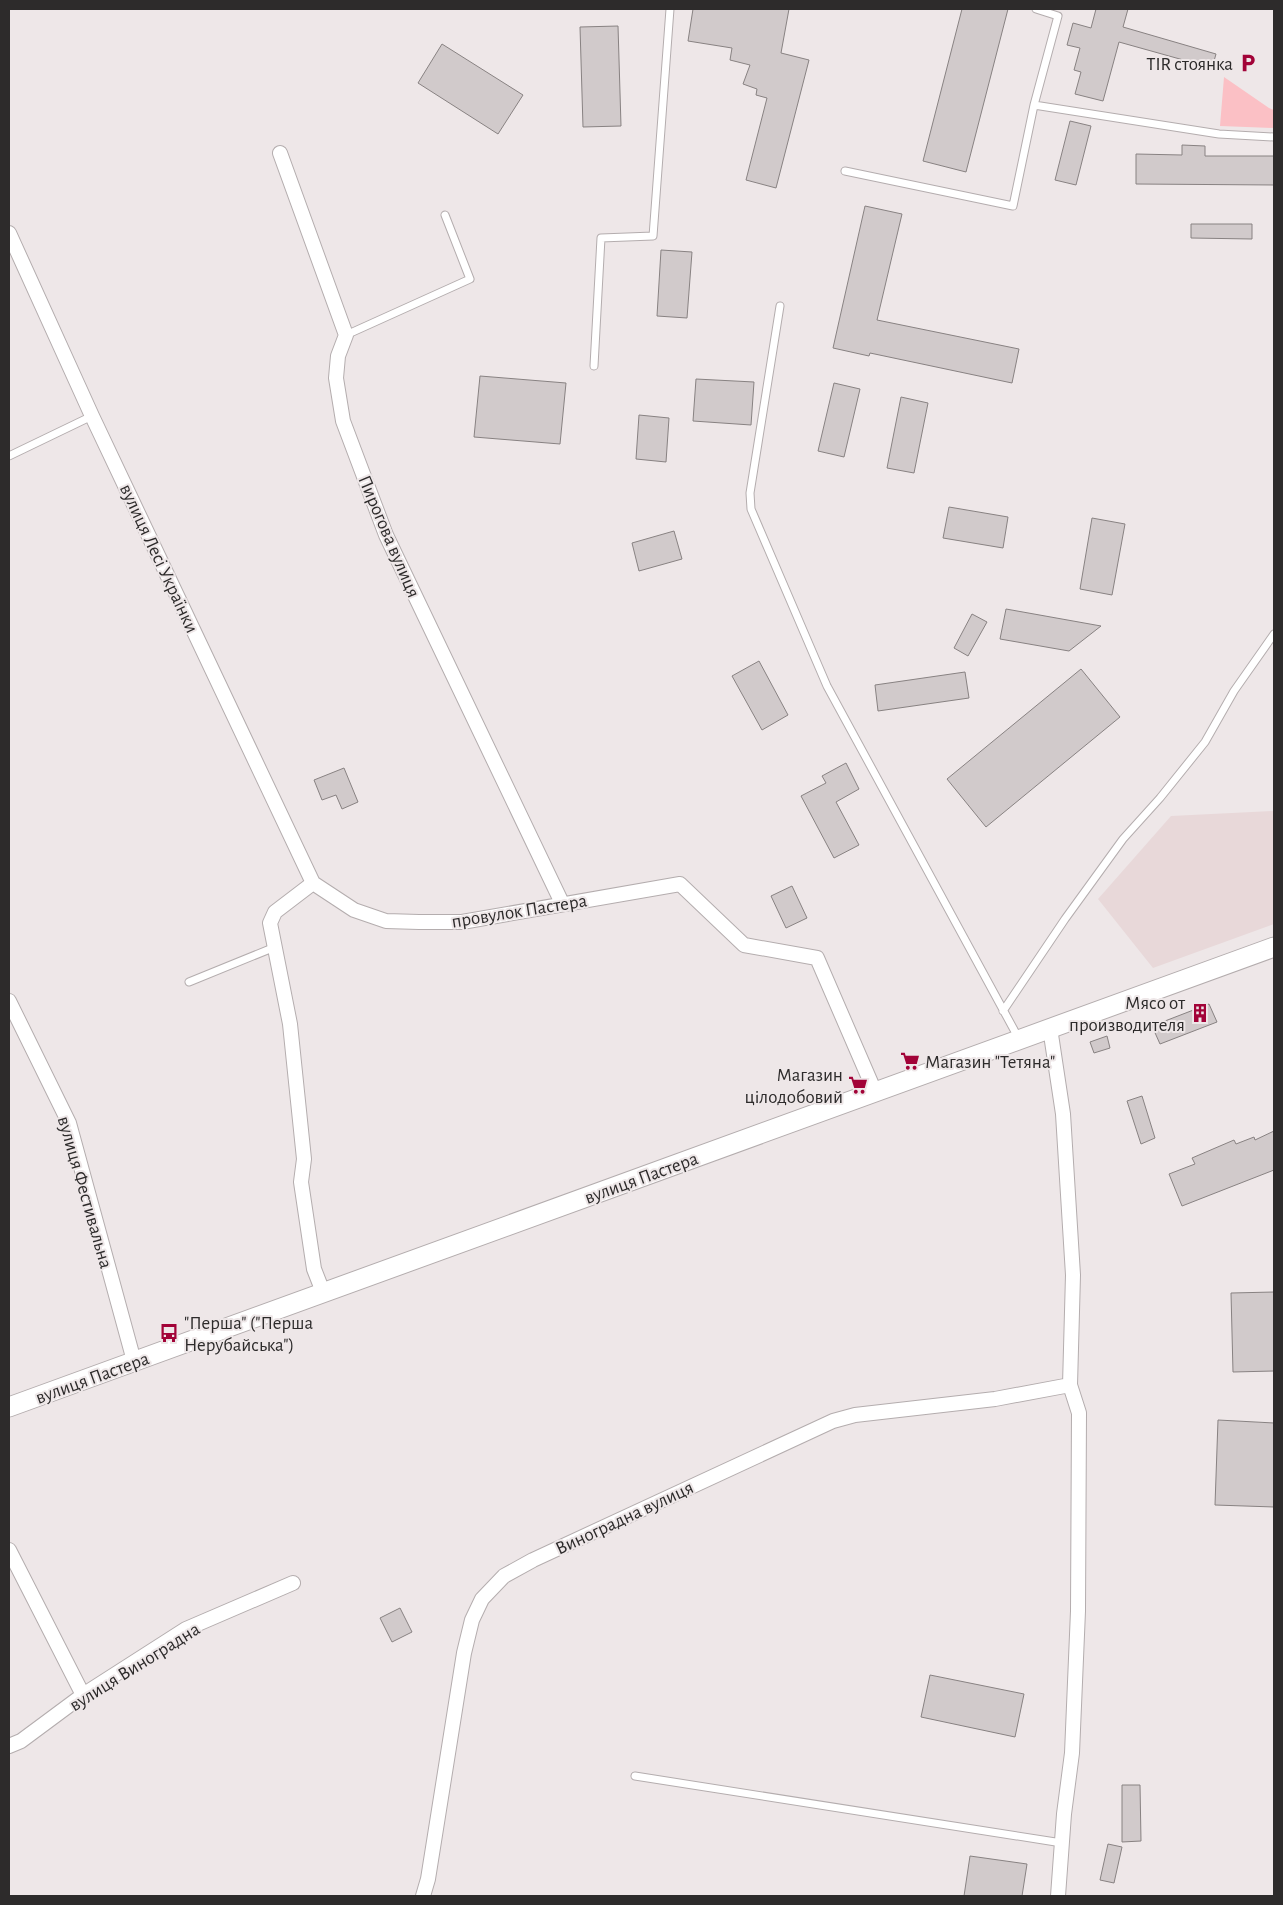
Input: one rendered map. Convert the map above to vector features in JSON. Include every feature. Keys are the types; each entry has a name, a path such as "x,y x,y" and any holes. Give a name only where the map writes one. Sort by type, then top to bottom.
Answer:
{"street":[{"path":"280,153 346,335"},
{"name":"вулиця Лесі Українки","path":"9,233 92,416 313,883"},
{"name":"Пирогова вулиця","path":"346,335 338,356 336,378 343,421 386,535 562,903"},
{"path":"313,883 275,912 270,923 290,1024 304,1159 302,1182 314,1269 322,1292"},
{"name":"провулок Пастера","path":"313,883 354,910 386,921 462,922 562,903 680,884 744,945 818,958 875,1092"},
{"name":"вулиця Пастера","path":"9,1407 1274,947"},
{"name":"вулиця Фестивальна","path":"9,1001 69,1123 134,1361"},
{"path":"1050,1028 1064,1114 1073,1275 1070,1386 1079,1413 1078,1611 1072,1752 1058,1896"},
{"name":"Виноградна вулиця","path":"423,1896 428,1879 464,1653 472,1620 482,1599 504,1576 833,1421 855,1415 995,1399 1070,1386"},
{"path":"9,1550 82,1695"},
{"name":"вулиця Виноградна","path":"9,1746 21,1742 82,1695 186,1629 293,1583"}],"lane":[{"path":"594,366 601,238 653,236 670,9"},
{"path":"844,172 1013,206 1034,104 1058,16 1036,9"},
{"path":"1034,104 1219,134 1274,137"},
{"path":"346,335 470,279 445,215"},
{"path":"780,306 750,493 751,509 827,686 1019,1040"},
{"path":"9,456 92,416"},
{"path":"1004,1011 1065,919 1123,839 1160,798 1205,742 1234,690 1274,634"},
{"path":"189,982 274,947"},
{"path":"635,1776 1062,1843"}],"shaded area":[{"path":"1224,77 1274,110 1274,128 1220,126"},
{"path":"1274,811 1274,924 1153,968 1098,899 1171,816"}],"building":[{"path":"693,9 789,9 781,53 809,60 776,188 746,180 767,98 756,95 757,89 743,84 750,65 730,60 732,48 688,41"},
{"path":"962,9 1008,9 966,172 923,161"},
{"path":"1096,9 1128,9 1123,27 1216,54 1212,68 1119,42 1103,101 1075,94 1081,72 1074,70 1080,48 1067,45 1073,23 1091,28"},
{"path":"618,26 621,126 583,127 580,27"},
{"path":"442,44 523,95 498,134 418,83"},
{"path":"1070,121 1091,126 1076,185 1055,180"},
{"path":"1182,145 1205,146 1205,156 1274,156 1274,185 1136,184 1136,154 1182,155"},
{"path":"865,206 902,214 877,320 1019,349 1012,383 870,353 869,356 833,348"},
{"path":"1191,224 1252,224 1252,239 1191,238"},
{"path":"661,250 692,252 687,318 657,316"},
{"path":"480,376 566,383 560,444 474,437"},
{"path":"696,379 754,382 751,425 693,421"},
{"path":"834,383 860,389 844,457 818,451"},
{"path":"901,397 928,403 914,473 887,468"},
{"path":"639,415 669,418 666,462 636,459"},
{"path":"949,507 1008,517 1003,548 943,538"},
{"path":"1092,518 1125,524 1112,595 1080,589"},
{"path":"674,531 682,559 639,571 632,543"},
{"path":"1006,609 1101,626 1069,651 1000,639"},
{"path":"972,614 987,622 968,656 954,648"},
{"path":"759,661 788,715 762,730 732,676"},
{"path":"1081,669 1120,717 986,827 947,779"},
{"path":"965,672 969,698 878,711 875,685"},
{"path":"846,763 859,789 836,802 859,845 834,858 801,796 826,783 822,776"},
{"path":"344,768 358,802 342,809 336,795 322,800 314,780"},
{"path":"792,886 807,918 786,928 771,896"},
{"name":"Мясо от производителя","path":"1209,1004 1217,1022 1160,1044 1152,1026"},
{"path":"1107,1036 1110,1048 1094,1053 1090,1042"},
{"path":"1142,1096 1155,1138 1141,1144 1127,1101"},
{"path":"1274,1131 1274,1170 1182,1206 1169,1174 1195,1164 1192,1158 1234,1140 1236,1144 1254,1137 1255,1140"},
{"path":"1274,1292 1274,1371 1233,1372 1231,1293"},
{"path":"1218,1420 1274,1423 1274,1507 1215,1505"},
{"path":"400,1608 412,1632 392,1642 380,1618"},
{"path":"930,1675 1024,1694 1015,1737 921,1717"},
{"path":"1122,1785 1140,1785 1141,1841 1122,1842"},
{"path":"1108,1844 1122,1847 1114,1883 1100,1880"},
{"path":"970,1856 1027,1864 1022,1896 964,1896"}],"place":[{"name":"TIR стоянка","path":"1248,63"},
{"name":"Мясо от производителя","path":"1200,1013"},
{"name":"Магазин \"Тетяна\"","path":"910,1061"},
{"name":"Магазин цілодобовий","path":"858,1085"},
{"name":"\"Перша\" (\"Перша Нерубайська\")","path":"169,1333"}]}
